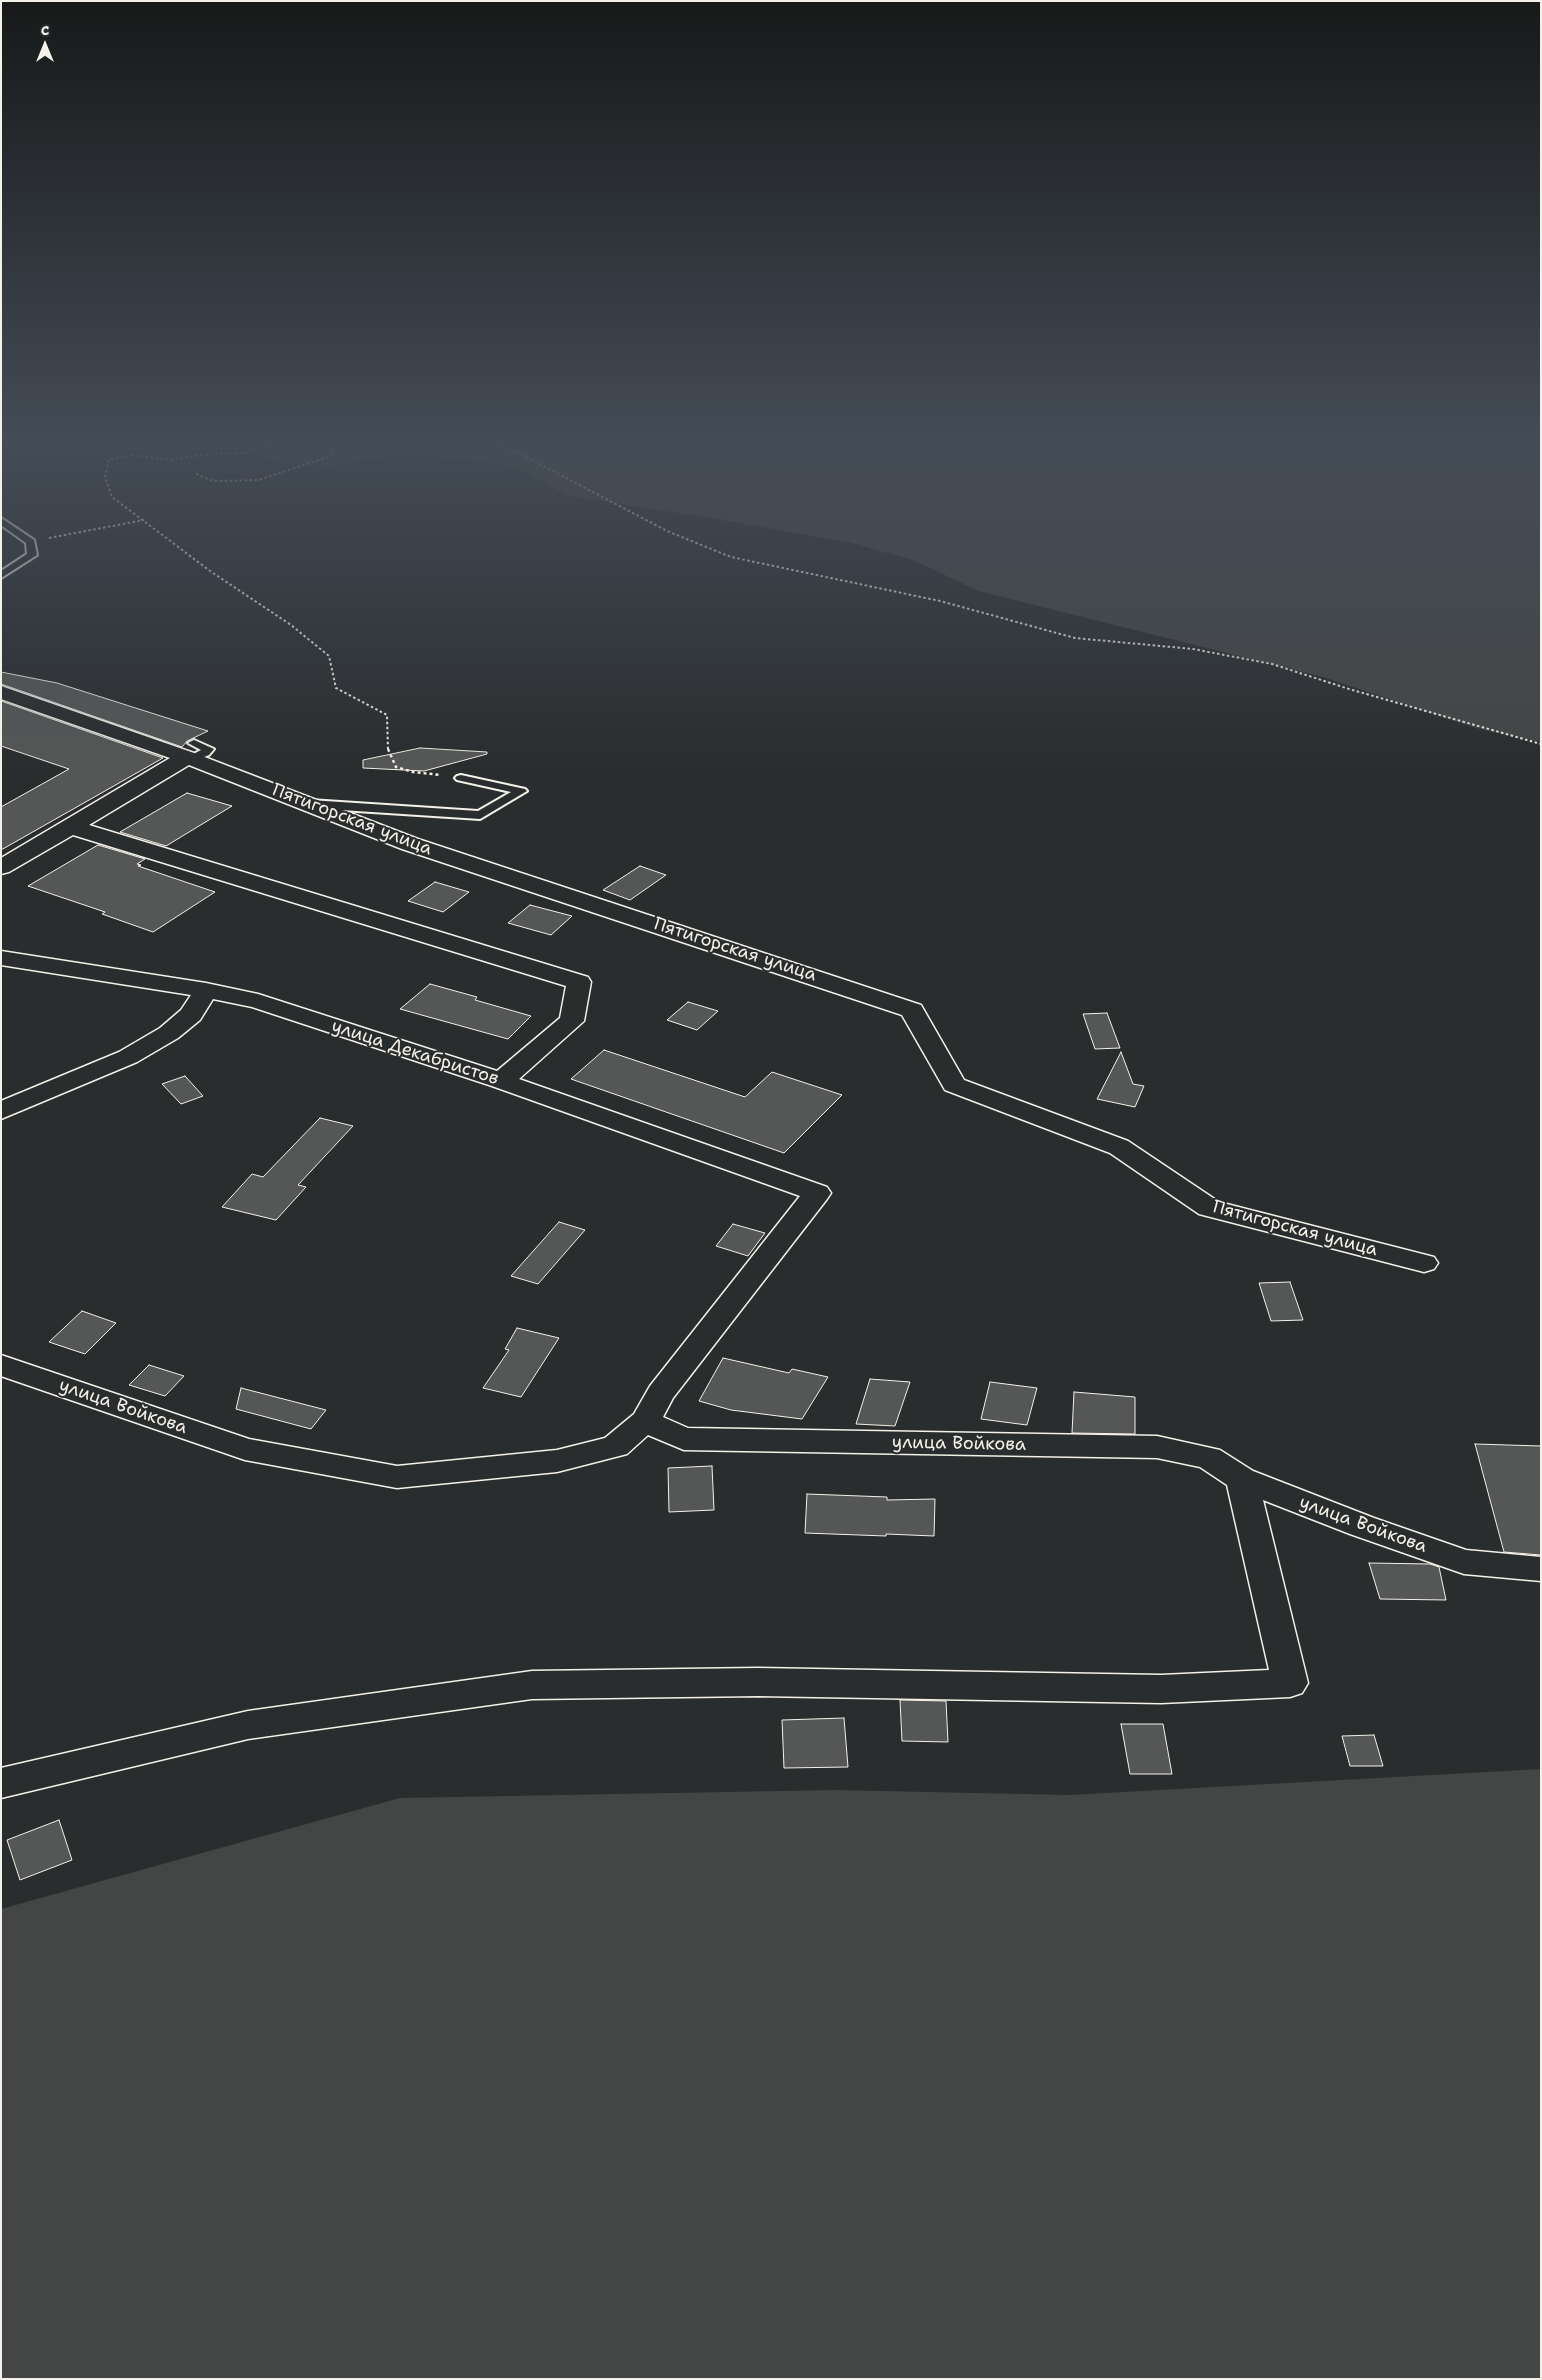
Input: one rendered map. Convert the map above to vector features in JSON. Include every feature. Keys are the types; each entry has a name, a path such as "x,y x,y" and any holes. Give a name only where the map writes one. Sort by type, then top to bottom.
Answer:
{"street":[{"name":"Пятигорская улица","path":"1,692 191,753 306,803 410,844 912,1010 954,1084 1119,1148 1209,1208 1424,1263"},
{"path":"1,867 71,827 191,753"},
{"path":"71,827 579,982 572,1021 501,1081"},
{"name":"улица Декабристов","path":"1,958 206,990 258,1001 501,1081 817,1193 661,1394 644,1421"},
{"path":"1,1111 128,1057 169,1034 191,1015 206,990"},
{"name":"улица Войкова","path":"1,1364 244,1449 397,1478 557,1461 616,1446 644,1421 684,1439 1157,1447 1209,1458 1242,1479 1362,1526 1464,1562 1541,1569"},
{"path":"1,1783 248,1725 532,1685 758,1682 1161,1689 1290,1682 1242,1479"}],"lane":[{"path":"1,575 32,555 32,551"},
{"path":"306,803 480,815 521,791 461,778"}],"path":[{"path":"184,551 210,571 291,625 329,656 336,688 387,715 388,751 396,766 413,772 461,778"},
{"path":"716,551 731,557 940,601 1075,638 1193,649 1272,664 1349,690 1541,744"}],"shaded area":[{"path":"881,551 1541,551 1541,742 1476,728 1323,677 979,591 913,560"},
{"path":"1541,1769 1541,2379 1,2379 1,1909 400,1798 835,1790 1069,1795"}],"building":[{"path":"1,672 57,683 208,731 187,741 182,747 1,684"},
{"path":"1,701 163,758 1,850 1,807 69,769 1,746"},
{"path":"420,748 487,752 487,754 424,771 363,768 363,760"},
{"path":"187,793 232,806 166,846 120,832"},
{"path":"98,845 145,859 137,864 141,865 138,866 215,892 153,932 102,914 105,912 28,886"},
{"path":"640,866 666,875 630,900 603,890"},
{"path":"435,882 469,892 443,912 408,901"},
{"path":"530,905 572,916 551,935 508,923"},
{"path":"430,984 477,997 475,1000 531,1016 508,1039 400,1009"},
{"path":"688,1002 718,1011 697,1030 667,1020"},
{"path":"1107,1013 1120,1048 1095,1049 1083,1014"},
{"path":"604,1050 745,1097 772,1072 842,1095 784,1153 571,1079"},
{"path":"1121,1052 1133,1084 1144,1086 1135,1107 1097,1099"},
{"path":"185,1076 203,1096 181,1104 162,1084"},
{"path":"320,1118 353,1126 298,1185 306,1187 276,1220 222,1207 252,1174 263,1177"},
{"path":"559,1222 585,1230 538,1284 511,1276"},
{"path":"733,1224 765,1233 748,1256 716,1246"},
{"path":"1290,1282 1303,1320 1271,1321 1259,1283"},
{"path":"82,1311 116,1323 85,1354 49,1342"},
{"path":"517,1328 559,1338 521,1397 483,1388 509,1350 505,1349"},
{"path":"723,1358 789,1373 792,1369 828,1377 802,1419 731,1410 699,1401"},
{"path":"149,1365 184,1376 165,1396 129,1385"},
{"path":"870,1379 910,1382 895,1426 856,1424"},
{"path":"990,1382 1037,1388 1027,1425 981,1419"},
{"path":"241,1388 326,1410 311,1429 236,1409"},
{"path":"1074,1392 1135,1397 1135,1434 1072,1433"},
{"path":"1475,1444 1541,1446 1541,1555 1504,1552"},
{"path":"712,1466 714,1510 669,1512 668,1468"},
{"path":"807,1494 887,1497 887,1500 935,1499 934,1536 805,1533"},
{"path":"1369,1563 1430,1564 1439,1567 1446,1600 1380,1599"},
{"path":"900,1700 946,1701 948,1742 902,1741"},
{"path":"844,1718 848,1767 784,1768 782,1720"},
{"path":"1121,1724 1163,1724 1172,1774 1130,1774"},
{"path":"1374,1735 1383,1766 1350,1766 1342,1736"},
{"path":"59,1820 72,1860 20,1880 7,1840"}]}
